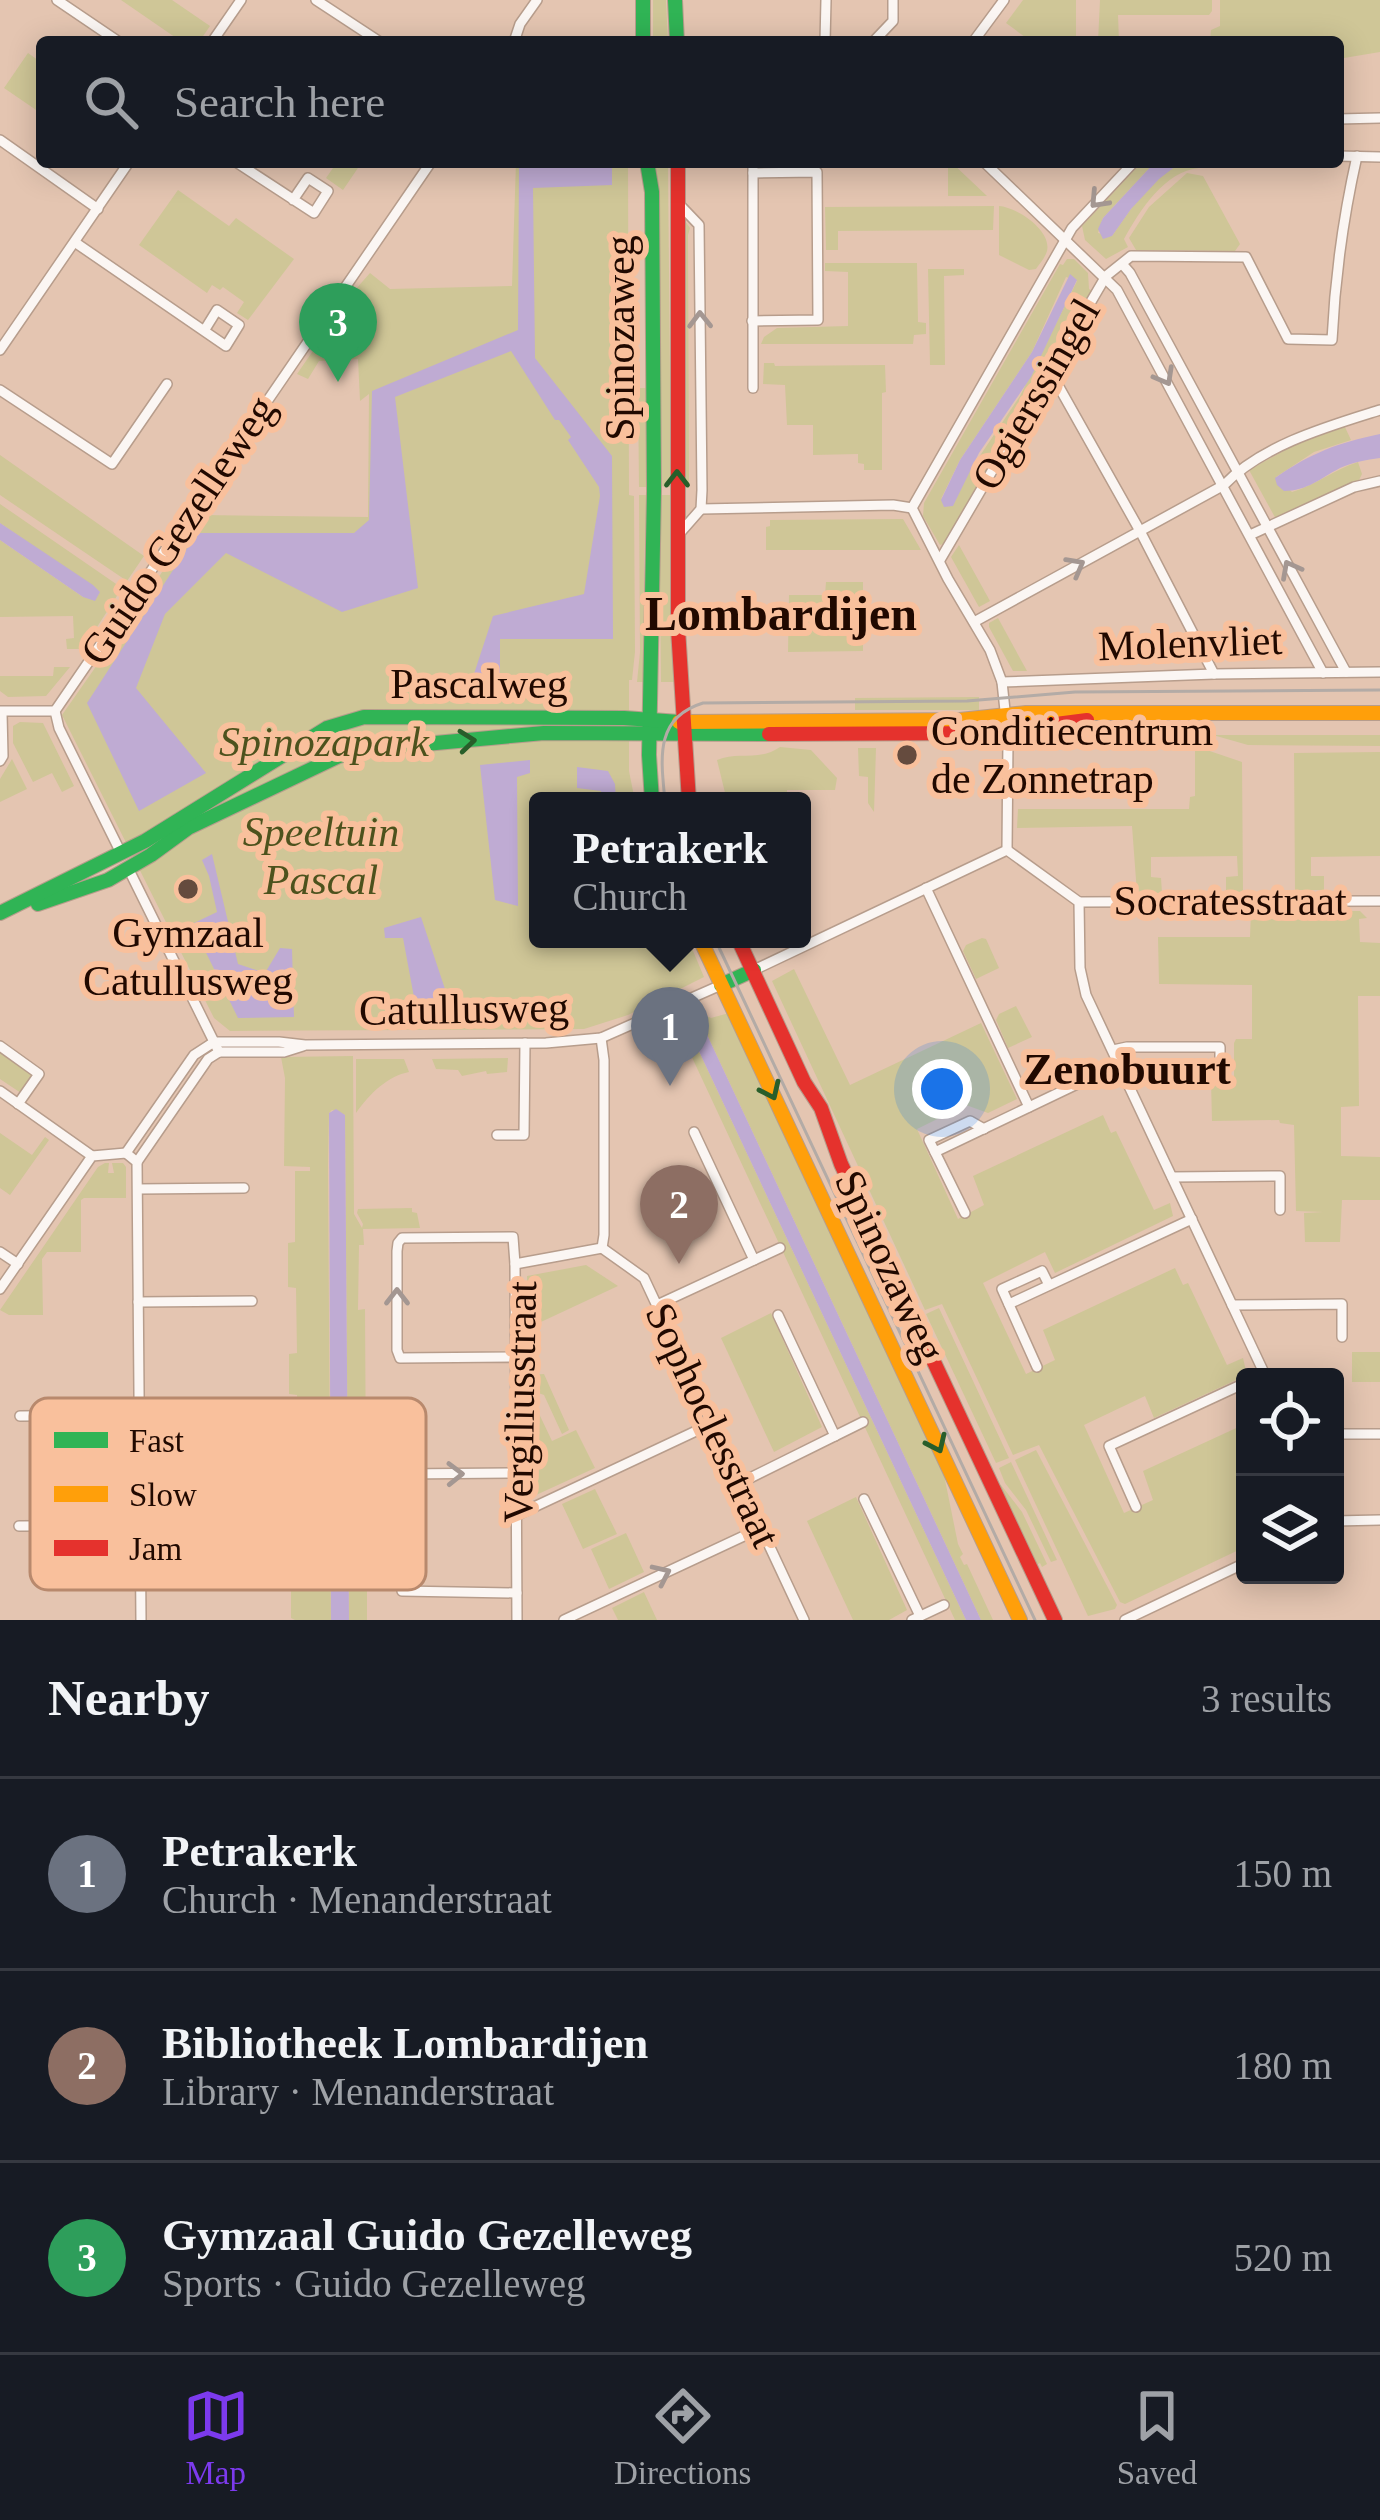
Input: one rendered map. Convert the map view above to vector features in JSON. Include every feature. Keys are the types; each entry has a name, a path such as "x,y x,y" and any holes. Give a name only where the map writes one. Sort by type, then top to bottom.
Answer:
{"main road":[{"path":"643,0 643,36"},
{"path":"675,0 677,36"},
{"name":"Spinozaweg","path":"648,168 654,491 652,792"},
{"name":"Spinozaweg","path":"678,168 678,629 688,792"},
{"name":"Molenvliet","path":"684,729 1006,715 1380,713"},
{"name":"Molenvliet","path":"684,729 1008,731 1110,714"},
{"name":"Pascalweg","path":"0,918 345,721 439,716 649,727"},
{"path":"649,727 684,729"},
{"name":"Pascalweg","path":"0,918 130,873 188,828 339,756 360,750 649,727"},
{"name":"Spinozaweg","path":"704,948 1020,1620"},
{"name":"Spinozaweg","path":"743,948 1054,1620"},
{"name":"Catullusweg","path":"721,985 754,970"}],"street":[{"path":"57,0 109,36"},
{"path":"216,36 241,0"},
{"path":"316,0 371,36"},
{"path":"516,36 537,0"},
{"path":"825,36 826,0"},
{"path":"879,36 893,21 893,0"},
{"path":"977,36 1004,0"},
{"path":"1344,119 1380,118"},
{"path":"0,140 36,165"},
{"path":"1344,156 1380,157"},
{"path":"1323,673 1118,290 1106,276 1130,256 1246,257 1288,339 1332,340 1336,265 1357,156"},
{"path":"40,168 98,209"},
{"path":"0,350 125,168"},
{"path":"245,168 293,200"},
{"name":"Guido Gezelleweg","path":"130,873 59,728 56,711 427,168"},
{"path":"752,321 818,320 817,172 753,168 752,321 753,388"},
{"path":"990,168 1064,240"},
{"name":"Ogierssingel","path":"911,508 1064,240 1128,168"},
{"name":"Spinozaweg","path":"677,202 699,225 700,509"},
{"name":"Ogierssingel","path":"940,560 1106,276 1064,240"},
{"path":"76,242 204,331"},
{"path":"1123,265 1346,672"},
{"path":"0,323 13,331"},
{"path":"1050,371 1214,674"},
{"path":"0,390 112,464 167,383"},
{"path":"974,622 1306,435 1380,410"},
{"path":"1250,535 1354,487 1380,482"},
{"path":"677,536 700,509 911,508 990,650 1002,682 1008,731 1007,850"},
{"name":"Molenvliet","path":"1002,682 1380,672"},
{"path":"0,761 1,712 56,711"},
{"path":"811,943 1007,850"},
{"path":"1007,850 1079,902 1080,968 1086,995 1260,1368"},
{"path":"130,873 217,1047"},
{"path":"926,888 1029,1107"},
{"name":"Socratesstraat","path":"1079,902 1380,901"},
{"path":"754,970 800,948"},
{"name":"Catullusweg","path":"217,1047 284,1052 305,1045 601,1038 721,985"},
{"path":"601,1038 602,1247"},
{"path":"497,1135 524,1135 525,1043"},
{"path":"0,1046 40,1074 18,1104"},
{"path":"126,1154 194,1055 217,1047"},
{"path":"139,1398 137,1162 217,1047"},
{"path":"1112,1050 1220,1047 1220,1079"},
{"path":"965,1213 935,1152 1119,1064"},
{"path":"0,1091 92,1156 126,1154 137,1162"},
{"path":"694,1132 754,1260"},
{"path":"0,1289 92,1156"},
{"path":"1172,1177 1280,1176 1280,1210"},
{"path":"138,1189 244,1188"},
{"path":"1009,1304 1192,1219"},
{"path":"515,1264 513,1237 402,1238 398,1243 400,1358 516,1357"},
{"name":"Vergiliusstraat","path":"517,1620 515,1264 602,1247"},
{"name":"Sophoclesstraat","path":"602,1247 644,1277 804,1620"},
{"path":"657,1304 780,1248"},
{"path":"0,1252 18,1264"},
{"path":"1037,1367 1002,1288 1042,1271 1048,1286"},
{"path":"138,1302 252,1301"},
{"path":"1232,1305 1342,1304 1342,1337"},
{"path":"778,1315 836,1436"},
{"path":"1136,1507 1109,1446 1236,1387"},
{"path":"20,1416 30,1416"},
{"path":"740,1483 863,1422"},
{"path":"517,1515 711,1424"},
{"path":"1344,1434 1380,1434"},
{"path":"426,1474 516,1473"},
{"path":"864,1499 916,1618 944,1605"},
{"path":"1344,1521 1380,1520"},
{"path":"19,1526 30,1526"},
{"path":"564,1620 761,1528"},
{"path":"1125,1620 1236,1567"},
{"path":"141,1590 141,1620"},
{"path":"402,1590 517,1594"}],"green space":[{"path":"121,0 172,0 210,26 203,36 173,36"},
{"path":"653,0 666,0 668,36 653,36"},
{"path":"1023,0 1076,0 1076,36 1024,36 1006,23"},
{"path":"1100,0 1212,0 1209,15 1118,15 1119,36 1098,36"},
{"path":"1220,0 1380,0 1380,52 1344,58 1344,36 1210,36 1211,30 1220,26"},
{"path":"28,53 36,59 36,110 4,88"},
{"path":"333,168 358,168 343,190 326,178"},
{"name":"Spinozapark","path":"516,168 628,168 629,495 634,496 635,652 629,680 629,771 633,792 529,792 529,948 692,948 704,977 628,1015 584,1029 230,1031 214,1018 62,715 202,515 368,517 369,394 360,401 358,359 319,361 308,379 297,374 370,273 390,289 512,286"},
{"path":"653,168 668,168 671,487 659,486"},
{"path":"948,168 957,168 987,196 948,196"},
{"path":"1136,168 1149,168 1103,218 1098,233 1112,236 1148,189 1170,170 1199,168 1165,184 1130,228 1124,239 1128,247 1106,259 1085,240 1082,226"},
{"path":"1187,173 1203,176 1240,244 1235,251 1136,250 1129,238 1149,207"},
{"path":"178,190 229,226 236,218 294,259 248,320 237,313 244,302 223,287 212,285 207,293 139,245"},
{"path":"994,206 993,230 838,231 838,250 826,250 825,207"},
{"path":"999,206 1023,215 1044,235 1047,251 1036,269 999,255"},
{"path":"685,221 690,228 689,486 683,486"},
{"path":"1074,259 1088,273 1092,291 946,543 940,545 923,516 924,503 1063,265","holes":["1066,277 1077,281 1020,396 967,475 941,499 960,460 1032,352"]},
{"path":"825,263 917,263 918,322 926,323 926,334 914,335 913,344 761,344 777,328 848,326 848,272 825,271"},
{"path":"928,269 964,269 964,275 944,276 945,365 930,365"},
{"path":"764,363 885,365 882,470 864,470 858,454 813,455 813,425 787,425 785,385 763,384"},
{"path":"638,388 647,388 648,487 639,487"},
{"path":"1344,425 1351,440 1314,452 1276,477 1292,492 1358,462 1359,480 1277,521 1249,470"},
{"path":"0,455 144,556 127,581 0,495"},
{"path":"639,495 648,495 644,682 637,682"},
{"path":"659,495 671,495 676,682 661,682"},
{"path":"0,504 122,588 83,649 67,649 66,639 74,638 73,616 0,617 0,540 83,597 100,592 0,523"},
{"path":"903,519 921,550 766,550 770,520"},
{"path":"959,545 990,601 979,607 951,557"},
{"path":"826,582 863,582 863,651 788,652 789,595 825,595"},
{"path":"998,618 1027,671 1013,671 989,627"},
{"path":"54,667 70,667 46,696 8,697 0,691 0,676 53,676"},
{"path":"979,697 979,710 855,710 855,698"},
{"path":"43,723 74,786 62,792 52,773 33,782 13,743 13,726"},
{"path":"1213,735 1380,735 1380,746 1248,745"},
{"path":"1195,746 1242,762 1243,892 1226,893 1226,877 1238,876 1237,856 1151,857 1151,877 1161,878 1162,893 1137,893 1132,826 1017,828 1018,809 1189,809 1190,797 1195,796"},
{"path":"780,747 811,750 837,778 835,790 725,792 717,760 764,754"},
{"path":"858,748 876,748 874,812 868,803 868,777 859,776"},
{"path":"1380,752 1380,856 1311,857 1311,876 1324,876 1324,890 1295,890 1294,753"},
{"path":"12,759 27,789 0,802 0,779"},
{"path":"1251,911 1360,911 1367,918 1359,919 1360,942 1380,943 1380,996 1358,996 1359,1106 1341,1107 1341,1156 1380,1157 1380,1200 1342,1200 1340,1242 1305,1242 1304,1213 1323,1212 1296,1211 1294,1125 1279,1120 1212,1121 1211,1081 1234,1080 1234,1043 1252,1039 1252,985 1159,984 1158,937 1250,937"},
{"path":"982,938 999,968 976,979 963,951"},
{"path":"794,969 850,1085 981,1023 1017,1099 988,1113 966,1105 917,1129 958,1219 984,1205 973,1176 1103,1115 1111,1133 1116,1131 1154,1210 1170,1203 1173,1216 1055,1273 1045,1252 983,1283 1026,1374 1055,1360 1043,1330 1175,1268 1183,1285 1188,1283 1227,1365 1243,1358 1245,1368 1236,1368 1236,1380 1154,1418 1145,1396 1084,1425 1124,1513 1153,1500 1143,1471 1236,1428 1236,1551 1125,1604 1120,1602 1039,1445 1013,1455 942,1304 925,1310 772,981"},
{"path":"1016,1006 1032,1037 1008,1048 996,1020"},
{"path":"729,1013 943,1470 960,1557 993,1620 981,1620 698,1021 689,1030 966,1620 955,1620 675,1021"},
{"path":"0,1050 31,1073 21,1093 0,1079"},
{"path":"353,1056 354,1214 362,1228 358,1209 412,1208 417,1213 420,1228 363,1229 358,1310 365,1309 366,1398 347,1398 345,1115 332,1110 330,1398 289,1394 289,1354 297,1353 296,1288 288,1287 288,1243 295,1242 295,1171 310,1171 310,1167 284,1166 281,1057"},
{"path":"508,1058 507,1072 462,1076 458,1070 436,1069 432,1059"},
{"path":"356,1059 404,1059 409,1072 380,1086 356,1113"},
{"path":"0,1133 32,1155 45,1137 49,1140 10,1195 0,1188"},
{"path":"109,1163 108,1173 114,1173 112,1163 126,1167 126,1198 81,1200 81,1252 47,1252 42,1259 43,1315 9,1315 0,1310 98,1167"},
{"path":"586,1265 618,1286 528,1328 527,1276"},
{"path":"939,1308 1009,1458 996,1463 926,1314"},
{"path":"771,1313 822,1427 774,1452 721,1338"},
{"path":"1352,1352 1380,1352 1380,1382 1352,1382"},
{"path":"544,1374 569,1430 562,1434 544,1395 527,1389 527,1375"},
{"path":"527,1399 532,1399 552,1441 576,1430 595,1468 528,1496 533,1484 528,1483"},
{"path":"1036,1450 1115,1609 1088,1616 1015,1460"},
{"path":"1011,1462 1057,1560 1051,1562 1026,1510 1005,1483 999,1468"},
{"path":"1001,1485 1022,1512 1047,1564 1042,1567 1036,1565"},
{"path":"595,1489 617,1534 583,1549 562,1504"},
{"path":"856,1497 907,1610 889,1620 853,1620 807,1521"},
{"path":"626,1533 644,1572 609,1589 591,1549"},
{"path":"291,1590 331,1590 331,1620 291,1618"},
{"path":"349,1590 367,1590 367,1620 349,1620"},
{"path":"644,1592 657,1620 618,1620 612,1608"}],"shaded area":[{"path":"519,168 612,168 612,185 533,188 535,358 612,456 613,639 500,639 500,682 472,680 493,616 584,594 600,496 568,440 571,437 511,351 395,397 418,588 342,612 226,553 165,614 136,688 206,773 139,811 87,703 197,533 354,533 369,520 372,391 518,330"},
{"path":"1149,168 1173,168 1131,209 1112,236 1103,239 1098,229"},
{"path":"1070,274 1077,280 1031,377 979,453 953,506 944,507 941,500 960,460 1032,352"},
{"path":"1380,434 1380,458 1345,466 1300,489 1284,491 1277,485 1275,478 1313,455"},
{"path":"0,523 93,585 100,592 95,601 0,540"},
{"path":"530,760 530,773 517,777 518,906 495,900 480,765"},
{"path":"577,767 608,771 615,792 601,792 577,788"},
{"path":"212,854 238,964 265,973 280,948 292,949 294,1017 238,1018 192,924 217,912 202,860"},
{"path":"421,917 453,1013 513,1012 513,1023 419,1024 403,938 385,938 384,928"},
{"path":"694,1021 702,1024 981,1620 966,1620 689,1030"},
{"path":"336,1109 345,1115 347,1398 330,1398 329,1113"},
{"path":"331,1590 349,1590 349,1620 331,1620"}],"tram line":[{"path":"664,792 662,755 668,730 687,710 703,703 967,701 1075,692 1380,690"},
{"path":"719,948 1035,1620"}],"traffic: fast":[{"path":"643,0 643,36"},
{"path":"675,0 677,36"},
{"path":"648,168 654,491 651,792"},
{"path":"0,913 145,841 327,728 364,717 679,722"},
{"path":"38,904 108,880 188,828 360,750 544,733 769,734"},
{"path":"721,985 754,970"}],"traffic: slow":[{"path":"679,722 960,720 1026,713 1380,713"},
{"path":"704,948 1020,1620"}],"traffic: jam":[{"path":"678,168 678,629 688,792"},
{"path":"769,734 985,733 1087,720"},
{"path":"742,948 804,1082 821,1108 841,1164 1055,1620"}],"place":[{"name":"Gymzaal Guido Gezelleweg","path":"338,382"},
{"name":"Conditiecentrum de Zonnetrap","path":"907,755"},
{"name":"Gymzaal Catullusweg","path":"188,889"},
{"name":"Petrakerk","path":"670,1086"},
{"name":"Bibliotheek Lombardijen","path":"679,1264"}],"district":[{"name":"Lombardijen","path":"781,613"},
{"name":"Zenobuurt","path":"1127,1069"}],"park label":[{"name":"Speeltuin Pascal","path":"321,856"}]}
